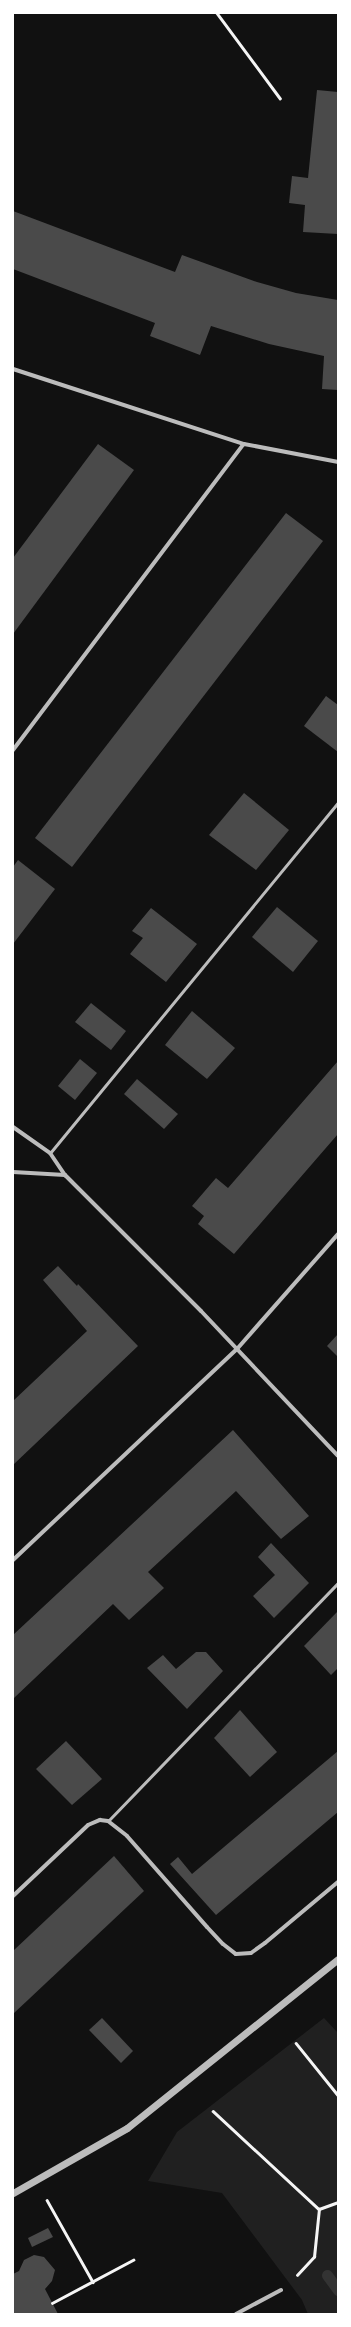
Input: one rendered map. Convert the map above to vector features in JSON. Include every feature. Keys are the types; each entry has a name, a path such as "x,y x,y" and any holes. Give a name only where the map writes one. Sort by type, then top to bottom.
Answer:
{"street":[{"path":"13,369 244,444 338,462"},
{"path":"13,750 244,444"},
{"path":"13,1127 50,1153 65,1175 237,1349 338,1456"},
{"path":"13,1172 65,1175"},
{"path":"13,1560 237,1349 338,1234"},
{"path":"13,1896 88,1825 100,1820 108,1821 127,1836 207,1928 223,1944 236,1954 250,1953 265,1943 338,1882"},
{"path":"13,2193 127,2128 338,1959"},
{"path":"236,2314 281,2290"}],"lane":[{"path":"50,1153 338,802"},
{"path":"108,1821 338,1583"}],"path":[{"path":"217,13 280,98"},
{"path":"296,2043 338,2095"},
{"path":"213,2111 319,2209"},
{"path":"36,2181 93,2282"},
{"path":"319,2209 338,2202"},
{"path":"281,2290 314,2257 319,2209"},
{"path":"52,2304 133,2260"}],"shaded area":[{"path":"324,2018 338,2033 338,2314 308,2314 302,2300 222,2193 148,2181 177,2132"}],"building":[{"path":"317,90 338,92 338,234 303,232 305,205 289,203 292,176 308,178"},
{"path":"13,211 175,272 182,255 257,282 296,293 338,300 338,390 322,389 324,356 269,344 211,326 200,355 150,336 155,323 13,269"},
{"path":"98,444 134,470 13,634 13,558"},
{"path":"286,513 323,541 72,867 35,838"},
{"path":"326,696 338,705 338,752 304,726"},
{"path":"244,793 289,830 256,870 209,835"},
{"path":"18,860 55,889 13,944 13,867"},
{"path":"277,907 318,941 293,972 252,937"},
{"path":"151,908 197,944 166,982 130,954 143,938 132,931"},
{"path":"91,1003 126,1031 111,1050 75,1022"},
{"path":"192,1011 235,1048 207,1079 165,1045"},
{"path":"80,1059 97,1073 75,1100 58,1086"},
{"path":"338,1061 338,1134 234,1254 198,1224 204,1216 192,1206 216,1178 228,1188"},
{"path":"137,1079 178,1114 164,1129 124,1094"},
{"path":"58,1266 77,1286 78,1284 138,1346 13,1465 13,1401 87,1331 43,1280"},
{"path":"338,1334 338,1357 327,1346"},
{"path":"233,1430 309,1516 281,1539 236,1491 148,1572 164,1588 129,1620 113,1604 14,1698 13,1635"},
{"path":"271,1543 309,1583 274,1618 253,1596 275,1575 258,1557"},
{"path":"338,1611 338,1668 331,1675 304,1646"},
{"path":"196,1652 206,1652 223,1671 187,1709 147,1668 163,1655 176,1669"},
{"path":"240,1710 277,1752 250,1777 214,1738"},
{"path":"66,1741 102,1779 72,1805 36,1769"},
{"path":"338,1751 338,1812 216,1915 170,1864 178,1857 192,1874"},
{"path":"114,1856 144,1891 13,2014 13,1951"},
{"path":"102,2018 133,2051 121,2063 89,2030"},
{"path":"48,2228 53,2237 32,2247 28,2238"},
{"path":"34,2255 44,2257 55,2270 52,2281 45,2289 58,2314 13,2314 13,2274 19,2271 24,2260"}],"waterway":[{"path":"327,2275 338,2290"}]}
